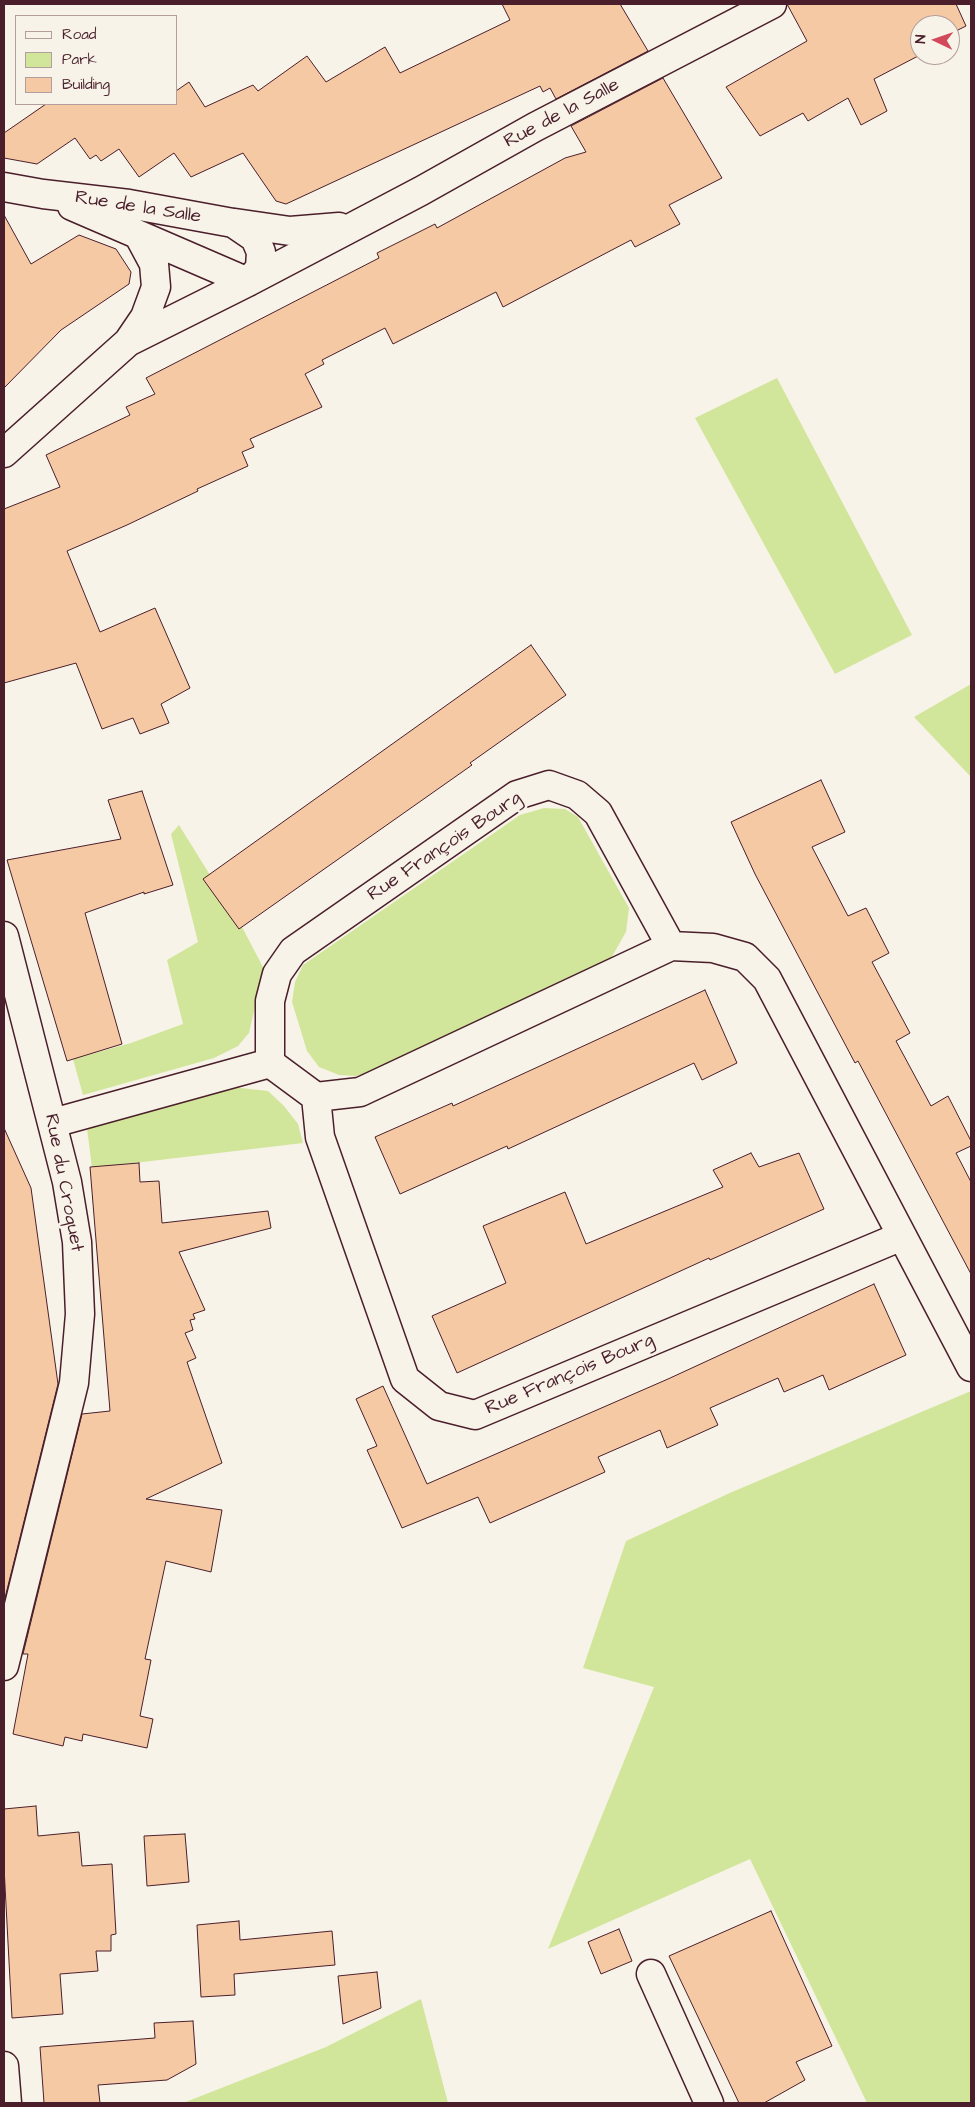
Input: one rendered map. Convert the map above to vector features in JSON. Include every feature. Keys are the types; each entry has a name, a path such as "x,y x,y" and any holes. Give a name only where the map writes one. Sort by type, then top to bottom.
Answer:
{"street":[{"name":"Rue de la Salle","path":"248,282 772,4"},
{"name":"Rue de la Salle","path":"4,187 43,194 129,204 233,223 290,231 352,226"},
{"name":"Rue de la Salle","path":"43,194 248,282"},
{"name":"Rue de la Salle","path":"233,223 255,238 261,252 260,268 248,282"},
{"name":"Rue de la Salle","path":"128,342 145,317 156,287 154,264 139,236"},
{"path":"4,453 128,342 248,282"},
{"name":"Rue François Bourg","path":"270,1063 270,1000 277,974 293,951 517,795 548,785 577,795 598,813 671,946"},
{"name":"Rue du Croquet","path":"4,936 67,1182 78,1242 80,1314 74,1383 4,1666"},
{"path":"53,1124 270,1063 316,1097 360,1092 671,946 713,948 745,957 767,979 971,1367"},
{"name":"Rue François Bourg","path":"316,1097 320,1138 405,1379 439,1406 475,1415 902,1236"},
{"path":"651,1974 709,2103"},
{"path":"4,2066 7,2103"}],"green space":[{"path":"777,378 912,635 835,674 695,418"},
{"path":"971,684 971,777 914,717"},
{"path":"544,808 565,809 578,817 629,908 626,932 610,960 375,1072 356,1076 339,1075 319,1067 307,1051 292,1002 295,982 303,965 520,815"},
{"path":"179,825 241,925 264,969 249,1033 238,1046 214,1058 83,1095 73,1059 131,1043 183,1024 167,960 198,942 171,834"},
{"path":"232,1087 268,1091 284,1106 298,1124 303,1143 92,1168 87,1128"},
{"path":"971,1391 971,2103 867,2103 750,1859 548,1949 654,1687 583,1668 626,1541 732,1492"},
{"path":"421,1999 448,2103 183,2103 326,2047"}],"building":[{"path":"502,4 620,4 648,51 556,99 550,88 543,92 540,86 286,204 276,201 243,153 191,177 174,153 139,177 119,149 101,161 96,155 90,159 75,138 37,164 4,158 4,133 45,105 178,105 178,90 189,82 205,107 253,85 258,91 307,56 326,82 385,47 400,73 510,20"},
{"path":"787,4 956,4 966,26 960,29 960,15 910,15 910,60 874,79 887,111 861,125 848,98 808,121 803,113 760,136 726,87 807,41"},
{"path":"663,78 722,178 669,205 680,224 635,247 631,240 503,307 496,292 393,344 385,328 322,360 324,364 305,374 322,407 250,439 254,447 242,452 248,466 197,489 198,491 127,525 67,551 100,632 155,608 190,688 161,704 169,723 140,734 133,718 102,729 76,663 4,683 4,509 60,487 46,455 130,415 126,407 155,394 146,378 379,258 377,253 435,224 437,228 565,158 586,152 571,126"},
{"path":"4,215 31,264 79,235 116,249 131,272 129,284 61,330 4,388"},
{"path":"531,645 566,695 470,763 472,765 239,929 203,879"},
{"path":"821,780 845,832 812,847 848,916 866,908 889,953 872,962 910,1033 896,1041 931,1106 948,1096 971,1141 971,1146 956,1153 971,1182 971,1274 858,1061 855,1063 755,874 731,822"},
{"path":"142,791 173,885 144,894 144,892 85,913 122,1044 67,1061 7,860 121,839 108,800"},
{"path":"705,990 737,1063 702,1080 694,1063 508,1149 507,1146 400,1194 375,1137 452,1103 453,1106"},
{"path":"4,1128 31,1188 58,1384 4,1602"},
{"path":"751,1153 759,1167 799,1153 824,1209 710,1260 709,1258 457,1373 432,1316 506,1283 483,1226 565,1192 586,1244 723,1187 713,1170"},
{"path":"139,1163 140,1182 159,1181 162,1223 268,1211 271,1228 179,1252 205,1310 193,1314 195,1319 190,1320 193,1330 185,1333 196,1358 187,1362 222,1463 146,1499 222,1510 211,1572 166,1561 145,1659 151,1660 140,1716 153,1719 147,1748 83,1734 82,1741 65,1737 63,1746 13,1734 28,1654 23,1654 82,1414 110,1411 90,1167"},
{"path":"874,1284 906,1355 829,1390 823,1375 784,1392 778,1378 710,1408 718,1425 667,1448 660,1430 598,1457 605,1472 490,1523 478,1497 402,1528 367,1450 377,1446 356,1399 383,1386 427,1484 668,1379"},
{"path":"36,1806 38,1836 79,1832 82,1866 112,1864 116,1934 111,1935 111,1951 96,1951 98,1971 60,1974 63,2014 12,2018 4,1867 4,1809"},
{"path":"185,1834 189,1882 147,1886 144,1836"},
{"path":"771,1911 832,2046 796,2062 805,2080 764,2103 739,2103 669,1956"},
{"path":"239,1921 240,1940 332,1931 335,1965 234,1974 235,1995 201,1997 197,1925"},
{"path":"619,1929 632,1961 601,1974 588,1942"},
{"path":"377,1972 381,2008 343,2024 338,1976"},
{"path":"193,2021 196,2064 167,2080 98,2085 100,2103 44,2103 40,2047 155,2038 154,2023"}]}
